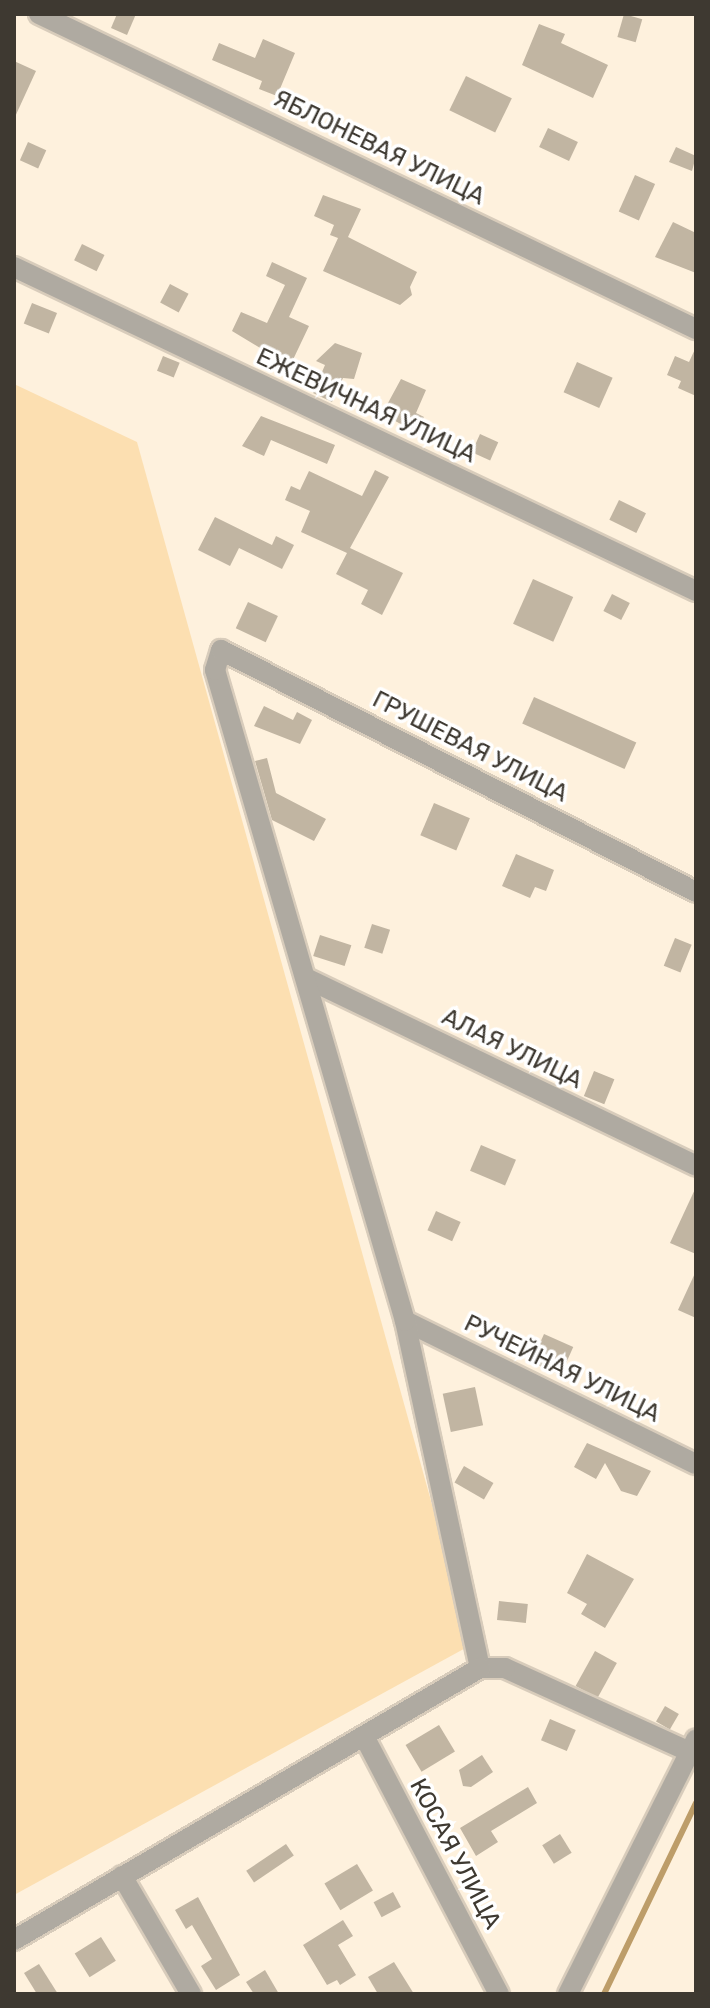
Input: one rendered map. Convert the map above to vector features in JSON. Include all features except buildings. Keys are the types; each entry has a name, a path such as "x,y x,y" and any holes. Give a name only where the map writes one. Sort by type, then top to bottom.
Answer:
{"street":[{"name":"ЯБЛОНЕВАЯ УЛИЦА","path":"39,14 696,329"},
{"name":"ЕЖЕВИЧНАЯ УЛИЦА","path":"14,267 696,591"},
{"name":"ГРУШЕВАЯ УЛИЦА","path":"306,978 215,670 221,650 696,892"},
{"name":"АЛАЯ УЛИЦА","path":"306,978 696,1166"},
{"path":"306,978 405,1321 480,1668"},
{"name":"РУЧЕЙНАЯ УЛИЦА","path":"405,1321 696,1464"},
{"path":"14,1940 365,1738 480,1668 505,1668 693,1746 568,1994"},
{"name":"КОСАЯ УЛИЦА","path":"365,1738 499,1994"},
{"path":"122,1876 191,1994"}],"shaded area":[{"path":"14,384 137,442 471,1645 14,1895"}],"waterway":[{"path":"604,1994 696,1803"}]}
